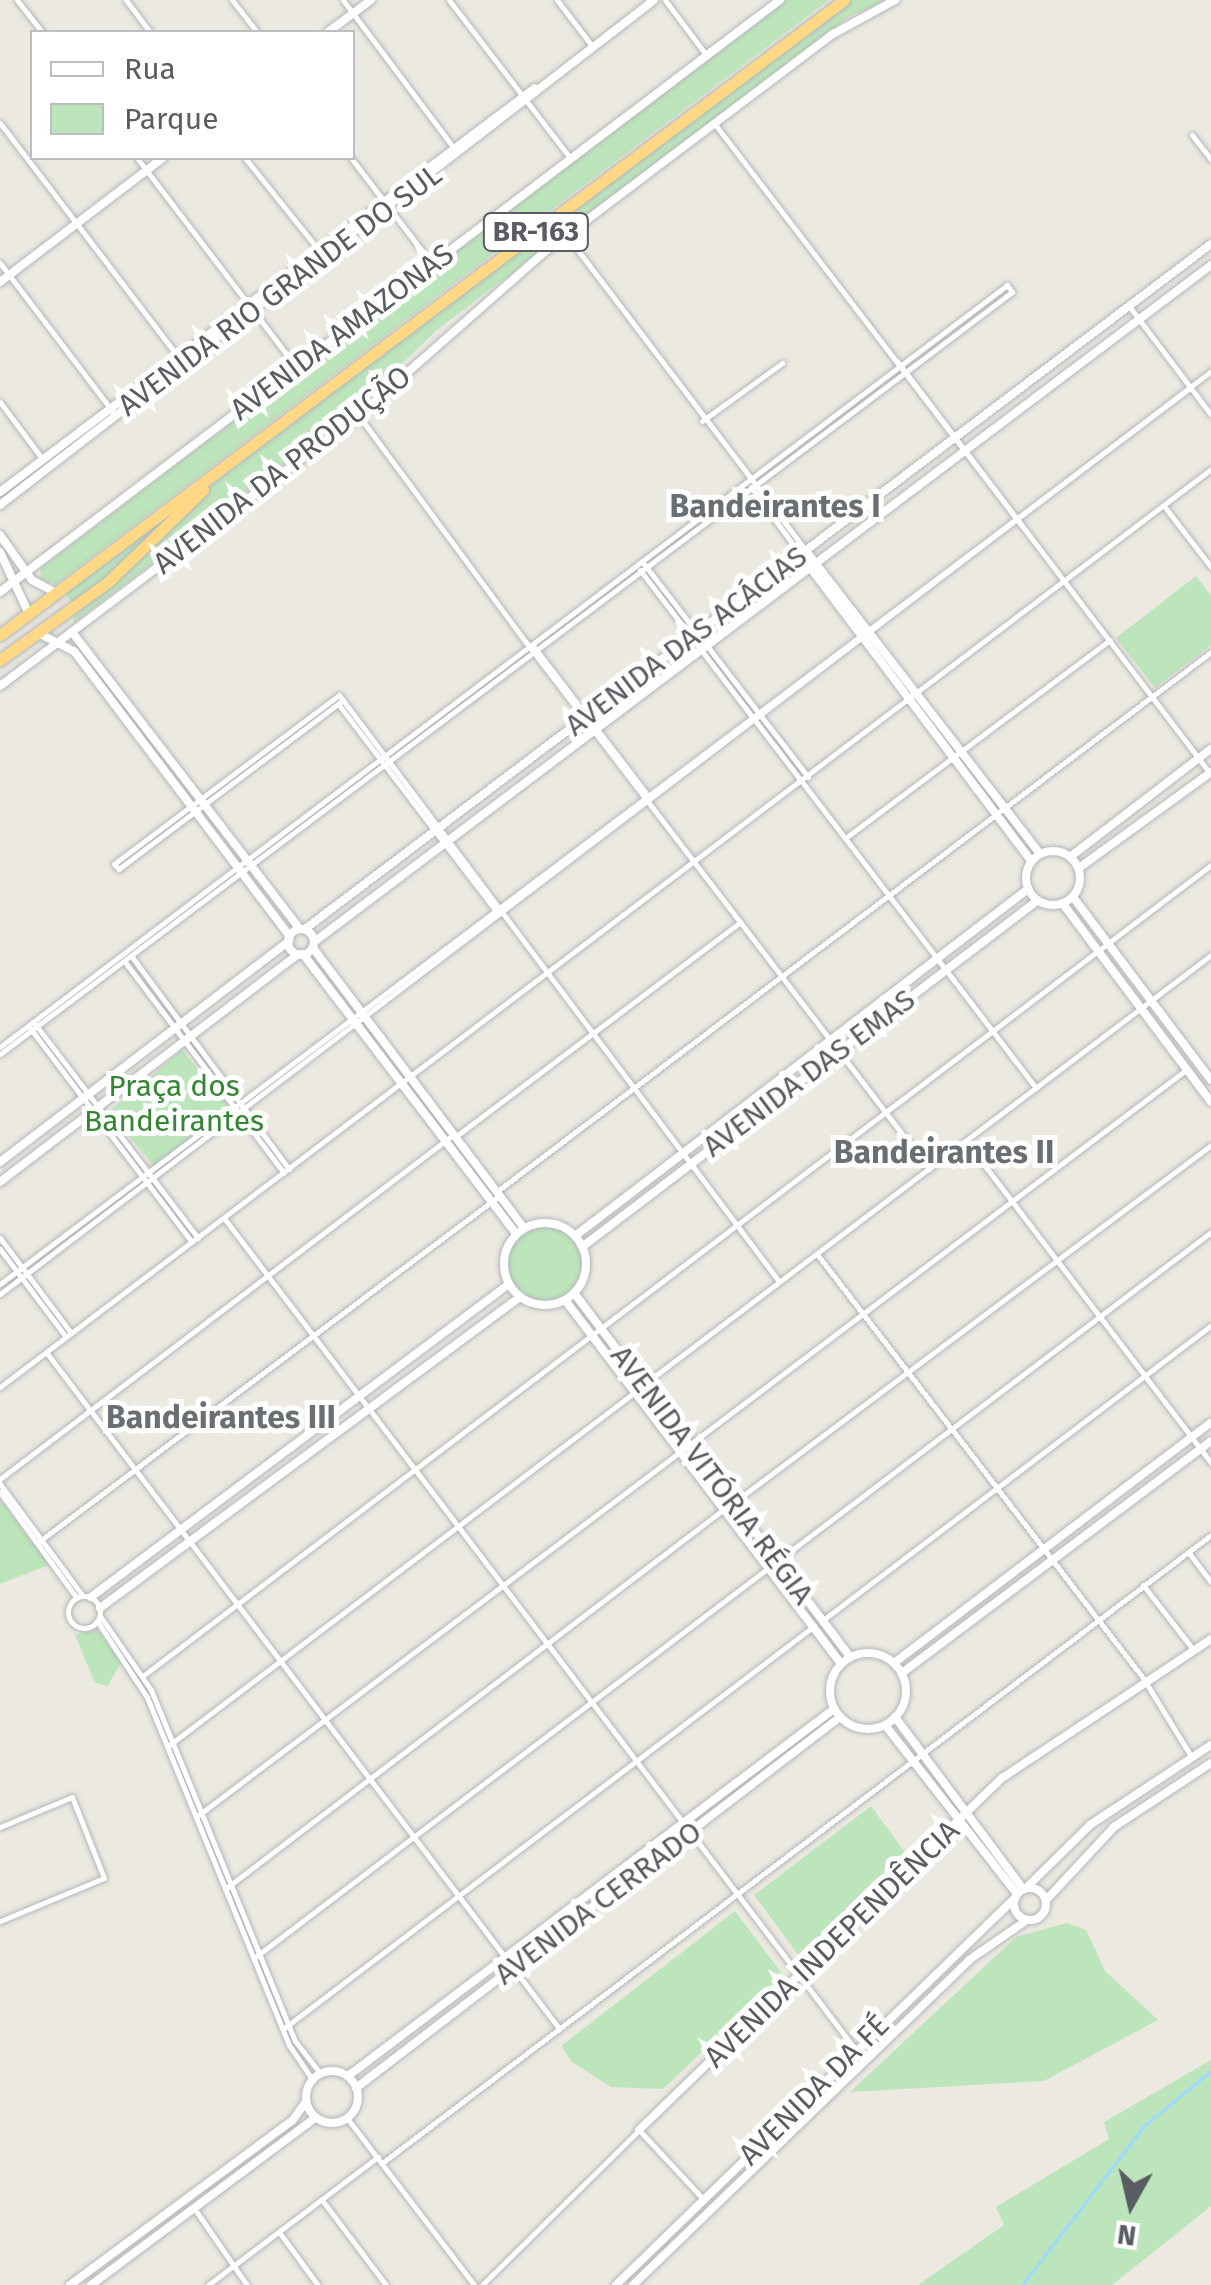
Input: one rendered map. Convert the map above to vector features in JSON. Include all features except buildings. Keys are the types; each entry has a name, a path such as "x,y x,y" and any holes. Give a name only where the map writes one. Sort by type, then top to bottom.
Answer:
{"highway":[{"name":"BR-163","path":"0,635 844,0"},
{"name":"BR-163","path":"0,660 70,611 230,464"},
{"path":"56,593 70,611"},
{"path":"29,614 40,634"}],"street":[{"path":"18,0 40,30"},
{"path":"126,0 148,30"},
{"path":"232,0 254,30"},
{"path":"343,0 456,150"},
{"path":"331,30 371,0"},
{"path":"449,0 571,159"},
{"path":"557,0 592,46"},
{"name":"AVENIDA RIO GRANDE DO SUL","path":"0,492 113,412 654,0"},
{"path":"665,0 707,56"},
{"name":"AVENIDA AMAZONAS","path":"0,592 780,0"},
{"name":"AVENIDA DA PRODUÇÃO","path":"0,686 359,416 442,334 714,123 851,21 896,0"},
{"path":"0,123 178,357"},
{"path":"714,123 1211,773 1079,868 1074,896 1063,904 1037,900 1028,889 1032,861 1040,854"},
{"path":"1192,135 1211,159"},
{"path":"139,160 296,367"},
{"path":"0,282 160,160"},
{"path":"247,160 321,254"},
{"path":"353,160 432,264"},
{"path":"567,236 702,421 914,698 952,757 1040,854 1070,856 1211,749"},
{"name":"AVENIDA DAS ACÁCIAS","path":"289,939 1211,244"},
{"path":"0,263 113,412"},
{"name":"AVENIDA DAS ACÁCIAS","path":"300,954 1211,265"},
{"path":"0,1050 641,566 750,480 899,364 1007,285 1012,292 906,372 750,480"},
{"path":"1129,306 1211,415"},
{"name":"AVENIDA RIO GRANDE DO SUL","path":"0,505 178,357 251,307"},
{"path":"702,421 782,363"},
{"path":"866,634 1015,516 1211,372"},
{"path":"0,1294 22,1272 755,716 1022,525 1190,388"},
{"path":"0,402 44,460"},
{"path":"359,416 530,648 928,1169"},
{"path":"0,1387 808,781 1211,468"},
{"path":"1163,506 1210,562"},
{"path":"0,535 23,575 29,614"},
{"path":"0,552 23,575 56,593"},
{"path":"641,566 808,781 1036,1088"},
{"path":"70,611 72,632 314,945 402,1084 445,1142 520,1231"},
{"path":"40,634 62,639 194,808 300,954 410,1077 455,1135 499,1193 520,1231"},
{"path":"848,836 1110,640"},
{"path":"40,1541 1211,652"},
{"path":"914,698 961,750 1032,861"},
{"path":"116,866 339,699 778,1281"},
{"path":"1070,856 1079,868"},
{"path":"144,1674 1211,866"},
{"name":"AVENIDA DAS EMAS","path":"574,1236 1028,889"},
{"path":"1074,896 1211,1080"},
{"name":"AVENIDA DAS EMAS","path":"582,1246 1037,900"},
{"path":"1063,904 1210,1098"},
{"path":"40,1541 0,1482 740,922"},
{"path":"0,1162 289,939"},
{"path":"130,954 188,1040 287,1172"},
{"path":"0,1182 300,954"},
{"path":"172,1744 1211,955"},
{"path":"122,959 178,1026"},
{"path":"32,1026 195,1240"},
{"path":"200,1814 1186,1070"},
{"path":"966,1140 1211,1464"},
{"path":"225,1888 1211,1145"},
{"path":"224,1218 855,2049"},
{"path":"509,1284 181,1530 84,1597 72,1622 99,1615 189,1541 520,1297 565,1300 574,1293 585,1271 582,1246 574,1236 556,1224 520,1231 504,1254 509,1284 520,1297"},
{"path":"257,1956 1211,1232"},
{"path":"0,1238 69,1335"},
{"path":"0,1249 22,1272"},
{"path":"816,1254 1143,1678 1191,1756"},
{"path":"0,1284 22,1272"},
{"name":"AVENIDA VITÓRIA RÉGIA","path":"574,1293 639,1388 818,1623 850,1657"},
{"name":"AVENIDA VITÓRIA RÉGIA","path":"565,1300 597,1331"},
{"path":"286,2027 1211,1326"},
{"path":"46,1352 559,2027"},
{"path":"894,1663 1211,1422"},
{"path":"902,1673 1211,1441"},
{"path":"0,1492 144,1674 232,1884 257,1956"},
{"path":"208,2285 559,2027 1211,1535"},
{"path":"1188,1552 1211,1582"},
{"path":"1143,1585 1192,1648"},
{"path":"99,1615 172,1744"},
{"name":"AVENIDA VITÓRIA RÉGIA","path":"818,1623 841,1664"},
{"name":"AVENIDA INDEPENDÊNCIA","path":"482,2285 962,1818 1037,1750 1143,1678 1211,1639"},
{"path":"873,1653 894,1663 902,1673 906,1696 895,1717 865,1729 837,1713 829,1690 841,1664 850,1657 873,1653"},
{"name":"AVENIDA CERRADO","path":"348,2076 837,1713"},
{"name":"AVENIDA CERRADO","path":"356,2088 690,1832 837,1713"},
{"path":"895,1717 962,1818"},
{"path":"885,1724 1020,1892 1026,1920"},
{"name":"AVENIDA DA FÉ","path":"616,2285 1090,1825 1211,1746"},
{"path":"1020,1892 1046,1900 1114,1827 1211,1763"},
{"path":"0,1827 72,1796 104,1878 0,1921"},
{"path":"200,1814 225,1888 286,2027 316,2076"},
{"name":"AVENIDA DA FÉ","path":"633,2285 969,1960 1026,1920 1041,1916 1046,1900"},
{"path":"316,2076 348,2076 356,2088 347,2118"},
{"path":"70,2285 306,2102 316,2076"},
{"path":"306,2102 316,2118"},
{"path":"92,2285 316,2118 347,2118"},
{"path":"347,2118 474,2285"},
{"path":"639,2130 704,2200"},
{"path":"322,2200 386,2285"},
{"path":"194,2208 247,2285"},
{"path":"279,2232 318,2285"}],"green space":[{"path":"787,0 829,0 56,584 40,580 41,568"},
{"path":"848,0 888,0 850,16 437,330 352,412 74,623 74,612 219,479"},
{"path":"189,494 165,525 74,605 64,592"},
{"path":"1196,576 1211,596 1211,645 1155,688 1116,638"},
{"name":"Praça dos Bandeirantes","path":"182,1050 230,1107 157,1169 108,1112"},
{"path":"544,1225 571,1236 582,1263 571,1290 544,1301 517,1290 506,1263 517,1236"},
{"path":"0,1499 49,1565 0,1584"},
{"path":"97,1629 121,1662 108,1686 95,1683 75,1635"},
{"path":"871,1806 907,1855 799,1956 754,1895"},
{"path":"735,1911 783,1975 663,2089 611,2087 572,2062 561,2046"},
{"path":"1067,1923 1086,1930 1105,1971 1158,2020 1044,2081 850,2092 1016,1937"},
{"path":"1211,2060 1211,2206 1112,2285 918,2285 1004,2225 996,2207 1109,2139 1104,2122"}],"waterway":[{"path":"1022,2285 1144,2126 1211,2071"}],"district":[{"name":"Bandeirantes I","path":"775,506"},
{"name":"Bandeirantes II","path":"944,1152"},
{"name":"Bandeirantes III","path":"221,1417"}]}
